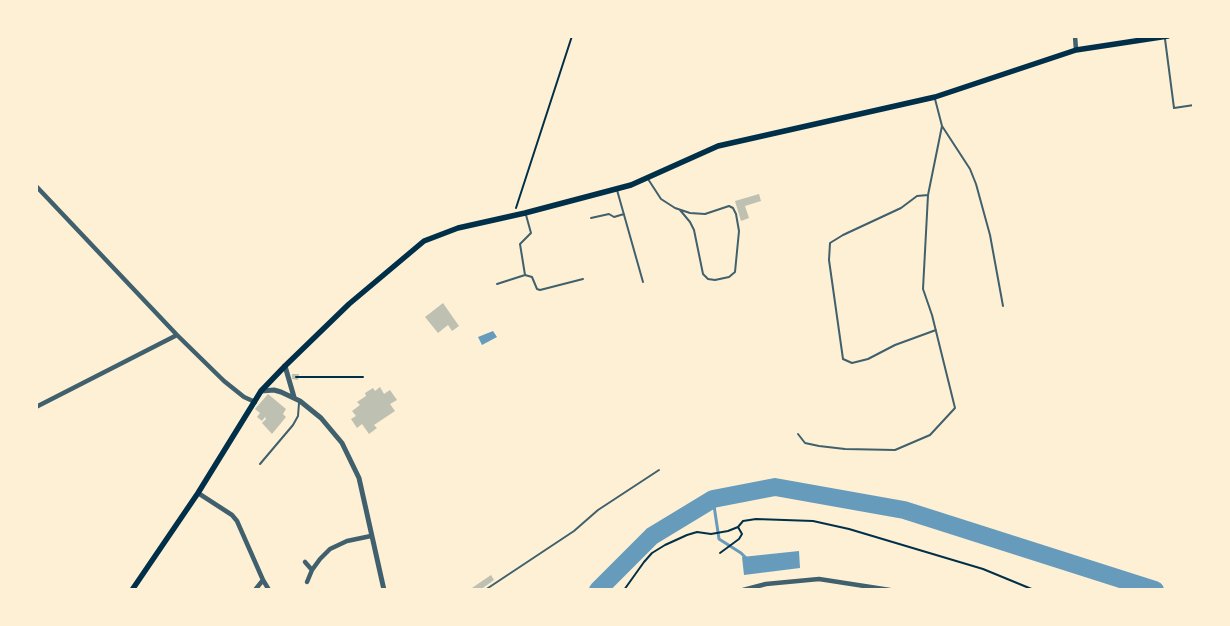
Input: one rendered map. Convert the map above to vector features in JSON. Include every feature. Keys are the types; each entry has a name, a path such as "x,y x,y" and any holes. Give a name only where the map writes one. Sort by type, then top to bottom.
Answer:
{"main road":[{"path":"132,590 198,493 261,392 348,304 424,241 458,228 617,190 648,179 718,146 934,96 1076,50 1166,36"}],"street":[{"path":"1075,36 1076,50"},
{"path":"36,186 177,335 224,381 244,397 254,402"},
{"path":"36,406 177,335"},
{"path":"285,366 294,396"},
{"path":"261,392 274,390 294,396 321,418 342,444 359,478 384,590"},
{"path":"198,493 232,515 237,521 269,590"},
{"path":"307,582 312,570 330,549 347,542 371,536"},
{"path":"305,562 312,570"},
{"path":"255,590 263,580"},
{"path":"743,590 766,584 819,580 875,586 890,590"}],"lane":[{"path":"1166,36 1174,108 1194,105"},
{"path":"934,96 942,126 970,169 976,184 990,235 1003,306"},
{"path":"798,434 806,443 819,446 845,449 894,450 930,435 955,408 936,330 923,289 928,195 942,126"},
{"path":"648,179 661,199 680,210 705,214 729,206 733,208 739,231 735,272 729,278 708,279 703,274 694,230 680,210"},
{"path":"617,190 644,282"},
{"path":"928,195 917,196 901,208 830,243 829,260 843,359 852,363 868,359 895,345 936,330"},
{"path":"525,213 531,233 520,244 525,275"},
{"path":"591,218 609,214 614,217 624,214"},
{"path":"497,284 525,275 532,277 537,289 540,290 583,279"},
{"path":"260,464 293,425 298,416 300,401"},
{"path":"485,590 574,531 598,510 659,470"}],"path":[{"path":"514,215 572,36"},
{"path":"288,378 364,377"},
{"path":"624,590 635,572 652,553 687,535 697,532 711,534 728,531 738,527 743,521 756,519 813,521 849,529 983,569 1034,590"},
{"path":"720,553 739,539 742,534 738,527"}],"water":[{"path":"493,331 497,337 482,345 478,337"},
{"path":"799,551 800,568 744,575 742,557"}],"building":[{"path":"759,194 761,201 745,206 749,218 741,221 735,201"},
{"path":"443,303 459,326 452,331 448,325 438,333 425,317"},
{"path":"292,374 299,374 298,380 292,379"},
{"path":"380,387 384,394 390,390 397,400 390,404 395,411 374,425 377,428 369,434 362,424 357,428 351,419 356,416 352,411 360,405 357,402 366,396 365,393 373,388 375,391"},
{"path":"268,394 286,409 283,414 286,417 272,434 262,423 266,419 265,417 262,421 257,417 260,413 255,409"},
{"path":"491,575 494,580 480,590 469,590"}],"waterway":[{"path":"598,590 652,536 713,499 775,487 904,510 1155,590"},
{"path":"713,499 719,539 747,559"}]}
